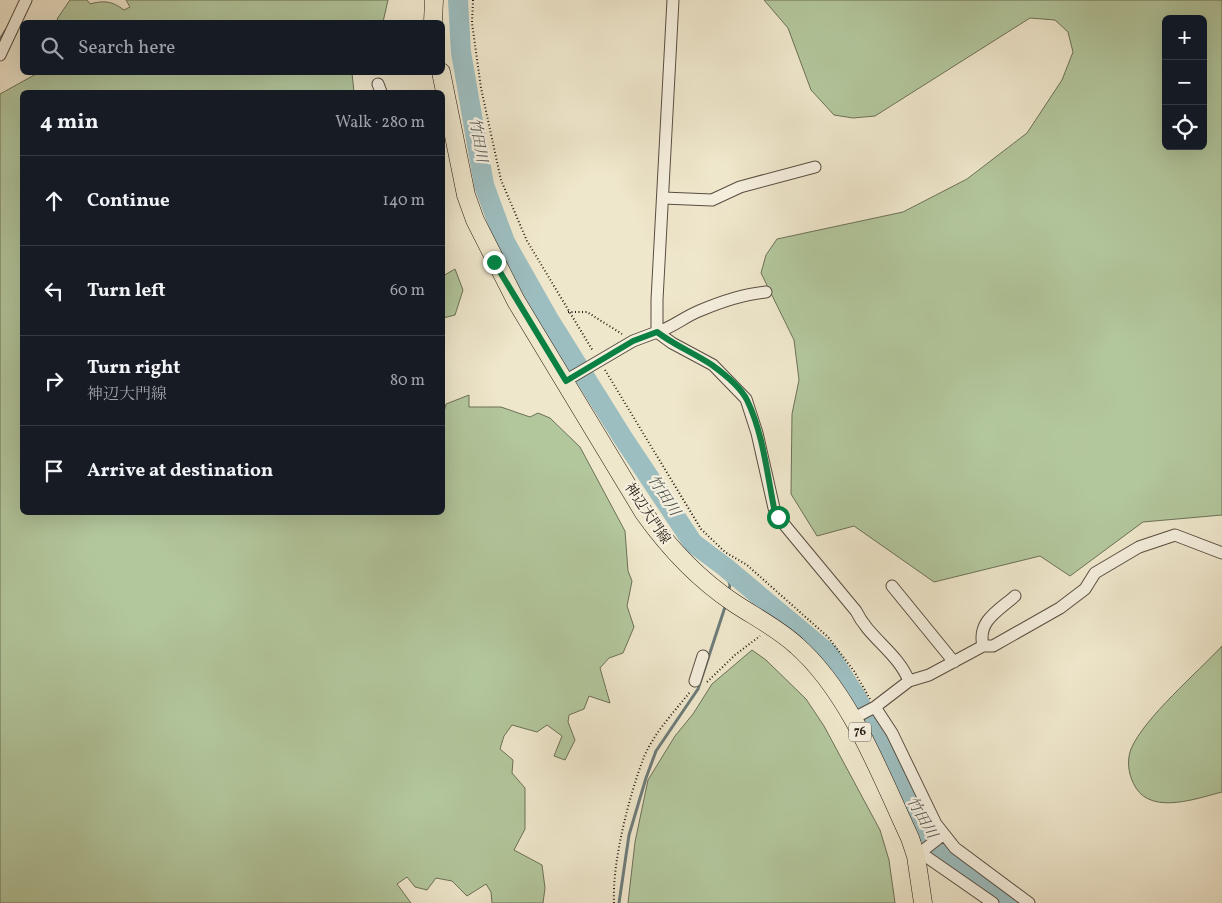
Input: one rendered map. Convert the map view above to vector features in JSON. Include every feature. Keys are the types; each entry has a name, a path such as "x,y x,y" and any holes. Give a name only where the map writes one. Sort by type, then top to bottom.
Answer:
{"main road":[{"path":"434,0 434,20"},
{"name":"神辺大門線","path":"441,75 443,90"},
{"name":"神辺大門線","path":"445,102 466,195 474,220 508,285 569,379 644,512 662,538 687,566 727,598 797,645 817,666 857,717 910,838 921,853 922,903"}],"street":[{"path":"0,55 26,0"},
{"path":"657,332 673,0"},
{"path":"663,198 712,200 740,187 815,167"},
{"path":"569,379 633,341 667,329 697,312 749,294 766,292"},
{"path":"657,332 672,343 712,365 746,399 757,433 774,508 778,517 856,611 866,627 903,668 909,681"},
{"path":"857,717 874,708 909,681 954,662 983,646 993,646 1060,608 1085,588 1095,573 1139,547 1175,536 1222,553"},
{"path":"892,586 954,662"},
{"path":"983,646 980,635 984,623 1015,596"},
{"path":"699,682 703,656"},
{"path":"874,708 892,733 943,835 955,848 1030,903"},
{"path":"943,835 921,853 992,903"}],"path":[{"path":"473,0 472,23 481,88 501,180 527,241 568,312 701,529 725,552 746,565 828,637 854,671 874,708"},
{"path":"568,312 587,312 633,341"},
{"path":"614,903 613,884 627,816 644,757 659,732 699,682 772,628"}],"green space":[{"path":"70,0 87,0 90,4 108,2 124,10 130,7 126,0 388,0 383,20 57,19"},
{"path":"764,0 1222,0 1222,515 1143,522 1070,576 1040,556 934,582 854,526 817,536 791,494 792,414 799,380 794,340 761,273 766,255 777,239 903,212 967,179 1027,133 1062,80 1073,52 1068,32 1055,20 1030,18 875,116 853,118 834,115 811,90 788,28"},
{"path":"34,75 352,75 354,90 20,90 20,515 445,515 446,404 469,395 469,407 501,407 530,417 538,413 550,418 580,447 625,531 628,571 632,581 627,606 634,627 623,653 609,658 600,668 610,703 589,696 584,709 569,715 568,722 575,740 565,760 554,756 562,736 547,725 537,732 512,725 504,736 500,749 513,760 512,773 525,788 525,829 514,850 542,865 545,888 543,903 492,903 491,892 486,884 467,896 452,881 436,878 427,890 415,887 407,877 397,884 411,903 0,903 0,94"},
{"path":"455,269 463,290 455,315 445,318 445,275"},
{"path":"1222,646 1222,792 1176,802 1164,803 1153,801 1136,788 1132,779 1129,769 1131,749 1147,723"},
{"path":"752,650 766,660 806,699 824,726 880,830 889,860 895,903 628,903 635,842 648,780 675,736 693,714 712,684"}],"waterway":[{"name":"竹田川","path":"458,0 461,52 484,185 505,242 548,318 623,438 693,543 725,567 829,654 858,700 925,830 942,852 1012,903"},
{"path":"1,38 6,30"},
{"path":"725,567 730,585 728,593"},
{"path":"619,903 629,835 646,778 656,751 698,689 726,604"}],"route":[{"path":"494,262 566,381 633,341 657,332 672,343 712,365 724,375 746,399 757,433 774,508 778,517"}]}
